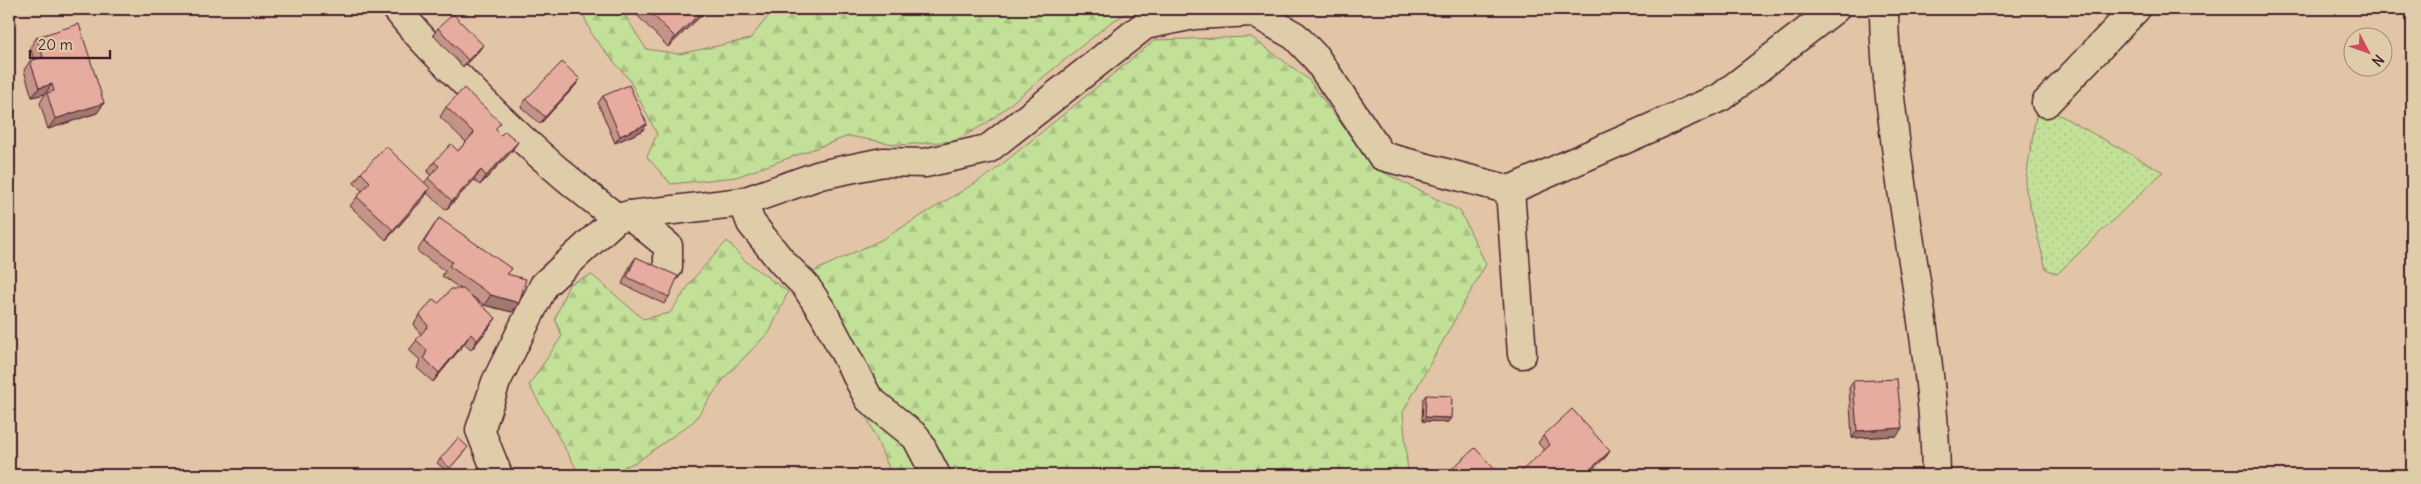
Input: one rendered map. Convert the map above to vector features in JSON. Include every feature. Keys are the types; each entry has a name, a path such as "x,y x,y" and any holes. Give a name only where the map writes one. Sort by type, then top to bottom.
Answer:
{"street":[{"path":"396,9 413,30 506,126 573,185 668,246 668,267"},
{"path":"498,475 480,430 496,382 544,285 624,216 743,202 820,175 883,162 925,163 988,149 1145,25 1194,15 1253,12 1295,36 1316,58 1382,156 1510,190 1720,96 1834,9"},
{"path":"1884,9 1884,43 1899,174 1924,342 1935,436 1936,475"},
{"path":"2046,103 2136,9"},
{"path":"1510,190 1522,354"},
{"path":"743,202 752,223 782,262 805,285 824,314 869,400 916,437 936,475"}],"green space":[{"path":"590,9 619,9 623,12 646,49 679,54 750,39 774,9 1135,9 1111,22 987,123 954,141 899,145 849,136 736,177 671,184 647,157 657,134 629,79 593,37 584,16"},
{"path":"1251,37 1308,79 1373,167 1460,211 1486,264 1403,412 1408,475 892,475 806,275 883,239 990,174 1155,40"},
{"path":"2052,111 2163,172 2057,274 2046,269 2025,186 2036,115"},
{"path":"727,241 744,260 788,292 770,331 725,377 694,421 638,461 606,475 580,475 529,385 562,336 555,319 569,284 592,275 643,319 670,313 694,278"}],"building":[{"path":"647,9 705,9 675,37"},
{"path":"453,14 483,45 468,60 438,28"},
{"path":"79,24 104,103 55,119 47,93 54,91 52,84 39,88 30,61 43,57 37,37"},
{"path":"562,62 580,79 545,117 526,99"},
{"path":"629,85 647,124 620,136 603,96"},
{"path":"464,88 501,123 495,129 501,135 505,131 518,142 486,176 481,170 452,201 428,178 439,166 434,162 451,144 458,151 474,133 446,107"},
{"path":"386,146 430,188 393,230 357,197 370,182 361,173"},
{"path":"439,218 512,269 507,274 526,279 519,303 491,295 449,266 452,262 424,242"},
{"path":"636,257 678,276 669,297 627,277"},
{"path":"451,289 463,289 496,318 477,340 471,334 439,373 424,358 427,350 416,340 428,326 420,315 433,299 439,303"},
{"path":"1897,379 1902,428 1857,431 1853,381"},
{"path":"1426,395 1452,396 1451,418 1425,417"},
{"path":"1572,409 1610,451 1584,475 1517,475 1550,445 1543,436"},
{"path":"458,438 468,447 450,468 440,459"},
{"path":"1475,448 1500,475 1445,475"}]}
